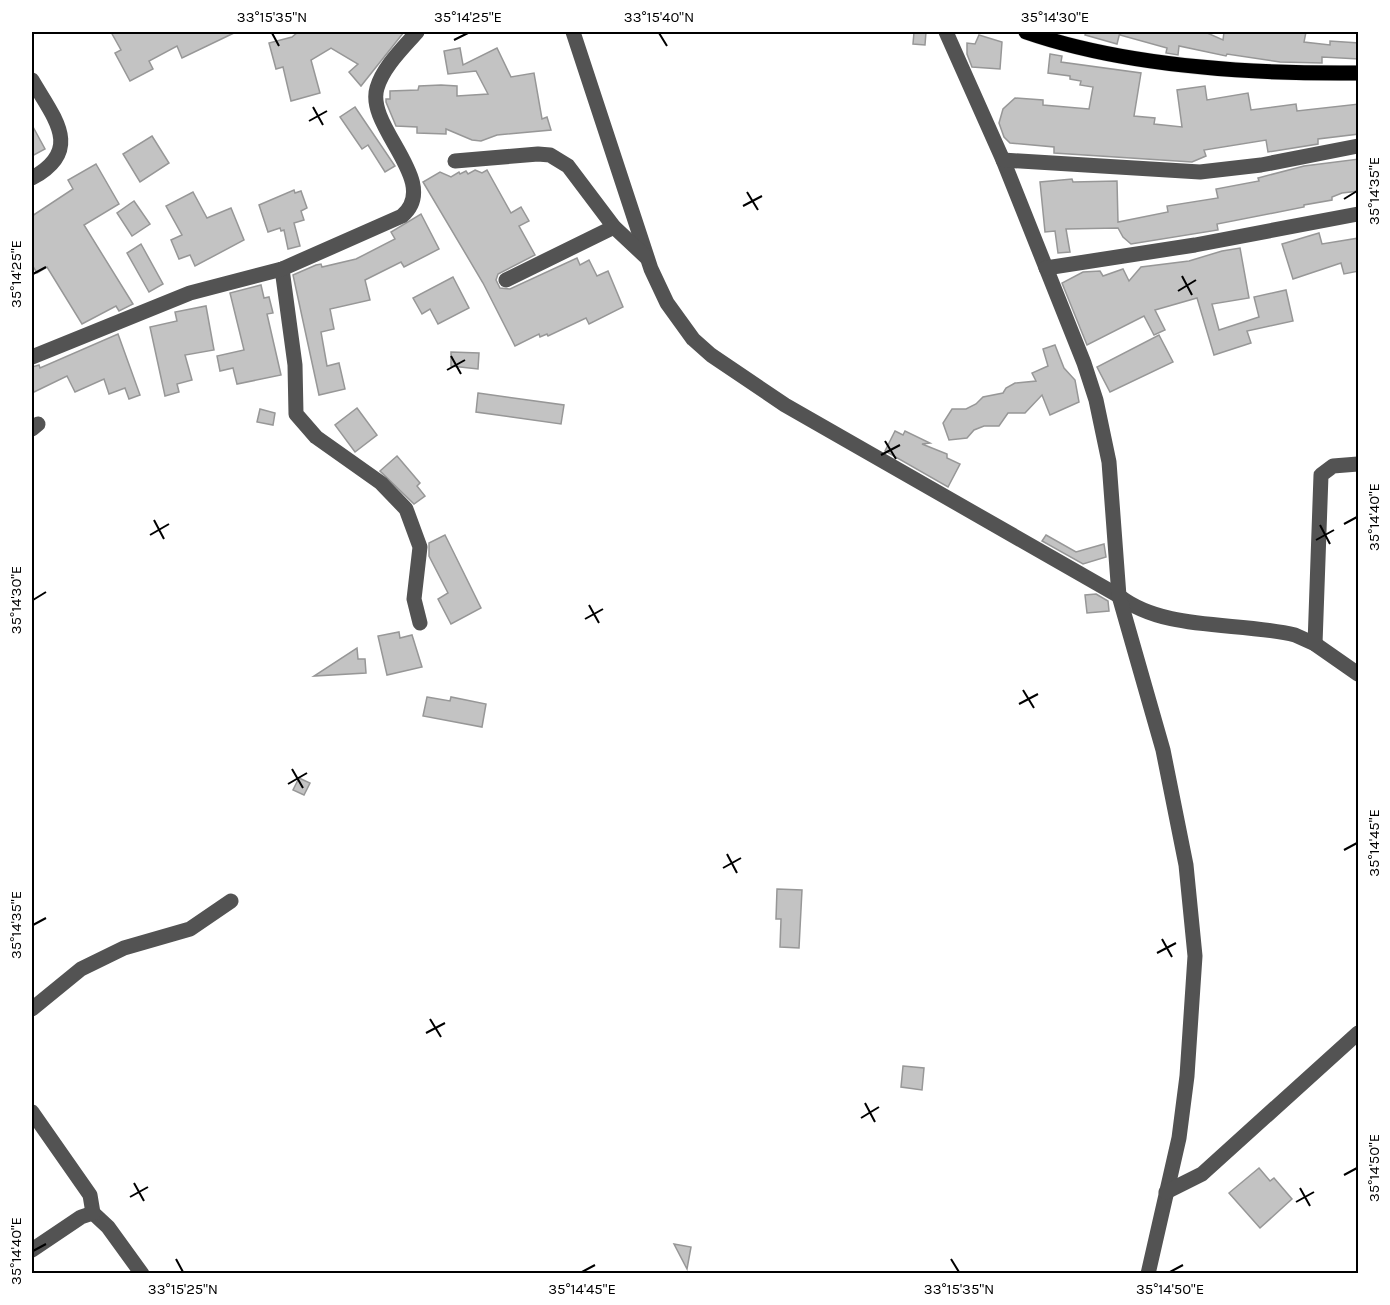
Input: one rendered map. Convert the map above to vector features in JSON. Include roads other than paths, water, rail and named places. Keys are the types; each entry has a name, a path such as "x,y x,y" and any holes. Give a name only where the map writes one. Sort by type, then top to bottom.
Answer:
{"main road":[{"path":"1026,32 1159,62 1234,70 1359,73"}],"street":[{"path":"32,357 190,292 282,269 391,222 409,209 413,189 411,178 378,111 375,100 376,89 383,74 417,32"},
{"path":"573,32 647,258 667,303 680,323 711,355 785,405 1147,613 1279,631 1315,644 1359,674"},
{"path":"946,32 1003,160 1084,363 1104,429 1109,462 1119,596 1163,750 1177,815 1191,904 1195,956 1179,1138 1148,1274"},
{"path":"32,84 60,129 62,144 59,156 50,168 32,178"},
{"path":"1003,160 1200,172 1261,165 1359,146"},
{"path":"455,161 538,154 559,159 568,166 614,227 647,258"},
{"path":"1046,268 1196,245 1359,214"},
{"path":"506,280 614,227"},
{"path":"282,269 295,365 296,414 316,437 381,483 406,509 420,547 414,599 420,623"},
{"path":"1315,644 1321,475 1333,466 1359,464"},
{"path":"32,1009 81,969 124,948 190,929 231,901"},
{"path":"1166,1192 1202,1174 1359,1033"},
{"path":"32,1112 90,1195 93,1213 108,1227 142,1274"},
{"path":"32,1250 81,1217 93,1213"}]}
